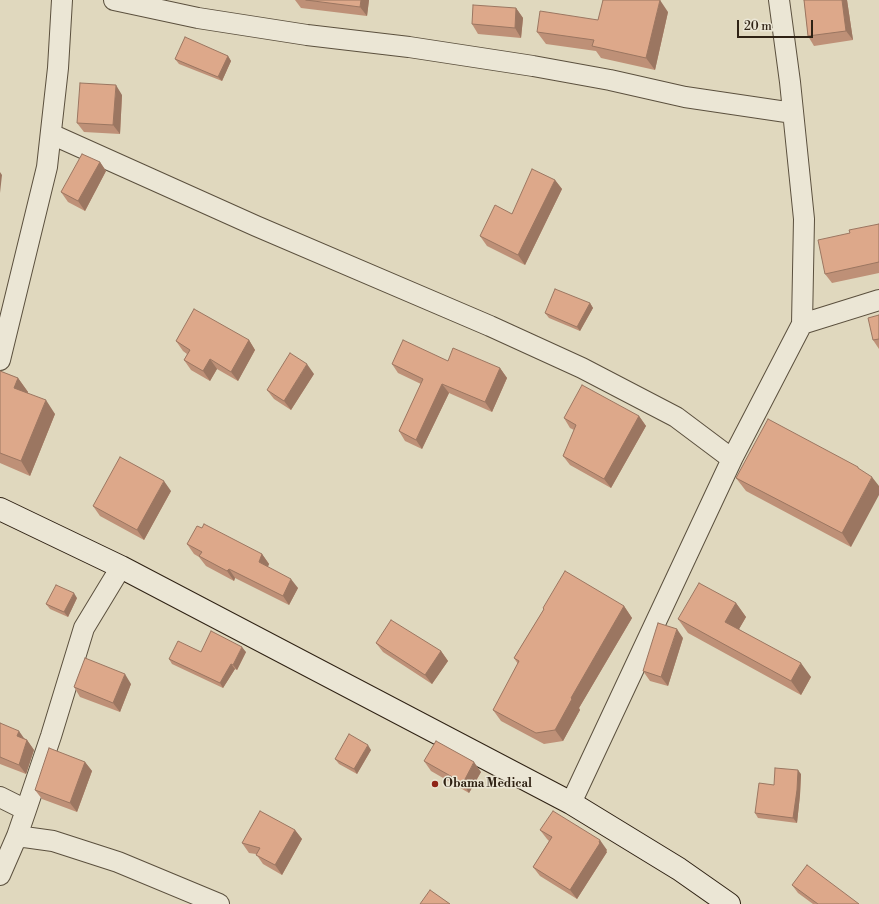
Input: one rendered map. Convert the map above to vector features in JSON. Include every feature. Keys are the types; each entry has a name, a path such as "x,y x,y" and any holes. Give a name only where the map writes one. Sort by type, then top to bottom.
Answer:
{"street":[{"path":"0,360 47,167 58,68 62,0"},
{"path":"114,0 198,18 307,36 409,47 533,66 610,80 684,97 794,113"},
{"path":"571,804 732,459 802,324 804,219 794,113 779,0"},
{"path":"51,134 256,226 483,323 582,368 676,417 732,459"},
{"path":"802,324 879,300"},
{"path":"0,509 121,567 571,804 679,869 729,904"},
{"path":"1,871 17,836 26,810 84,628 121,567"},
{"path":"0,797 26,810"},
{"path":"17,836 53,841 118,862 219,904"}],"building":[{"path":"306,0 361,0 360,7"},
{"path":"603,0 660,0 646,58 592,46 594,40 537,32 540,11 598,20"},
{"path":"804,0 842,0 846,31 808,36"},
{"path":"473,5 516,8 515,28 472,24"},
{"path":"185,37 228,56 218,77 175,59"},
{"path":"80,83 116,85 113,125 77,123"},
{"path":"82,154 100,162 78,201 61,192"},
{"path":"532,169 555,180 518,255 480,236 495,205 512,214"},
{"path":"879,224 879,262 825,274 818,240 850,233 849,230"},
{"path":"555,289 590,303 577,327 545,313"},
{"path":"194,309 249,340 231,372 210,359 203,371 184,360 190,350 176,341"},
{"path":"879,315 879,339 873,340 868,318"},
{"path":"403,340 448,361 453,348 500,368 485,402 442,384 416,440 399,431 423,379 392,364"},
{"path":"290,353 307,364 284,401 267,390"},
{"path":"0,371 18,378 14,388 46,400 21,461 0,453"},
{"path":"582,385 639,416 604,479 563,456 576,425 564,418"},
{"path":"768,419 858,467 872,477 842,533 736,478"},
{"path":"120,457 164,481 137,530 93,506"},
{"path":"204,524 262,554 259,562 291,579 283,596 229,569 227,571 199,556 202,552 187,544 197,526 202,528"},
{"path":"565,571 624,606 571,698 572,699 555,730 536,733 493,710 519,661 514,658"},
{"path":"699,583 736,603 725,622 801,663 791,681 678,619"},
{"path":"56,585 74,593 64,612 46,604"},
{"path":"391,620 441,651 425,675 376,643"},
{"path":"658,623 677,629 661,677 643,671"},
{"path":"211,631 242,647 233,665 231,664 220,683 169,659 178,641 201,652"},
{"path":"85,658 125,674 113,703 74,687"},
{"path":"0,723 19,731 17,736 27,740 19,765 0,757"},
{"path":"349,734 368,745 354,769 335,759"},
{"path":"436,741 474,762 463,783 424,761"},
{"path":"49,748 85,762 70,803 35,790"},
{"path":"775,768 798,770 793,818 755,813 759,783 774,785"},
{"path":"260,811 295,830 275,865 256,855 260,848 242,843"},
{"path":"553,811 600,840 600,843 570,890 533,867 552,837 540,830"},
{"path":"807,865 859,904 818,904 792,885"},
{"path":"430,890 450,904 420,904"}],"place":[{"name":"Obama Medical","path":"435,784"}]}
